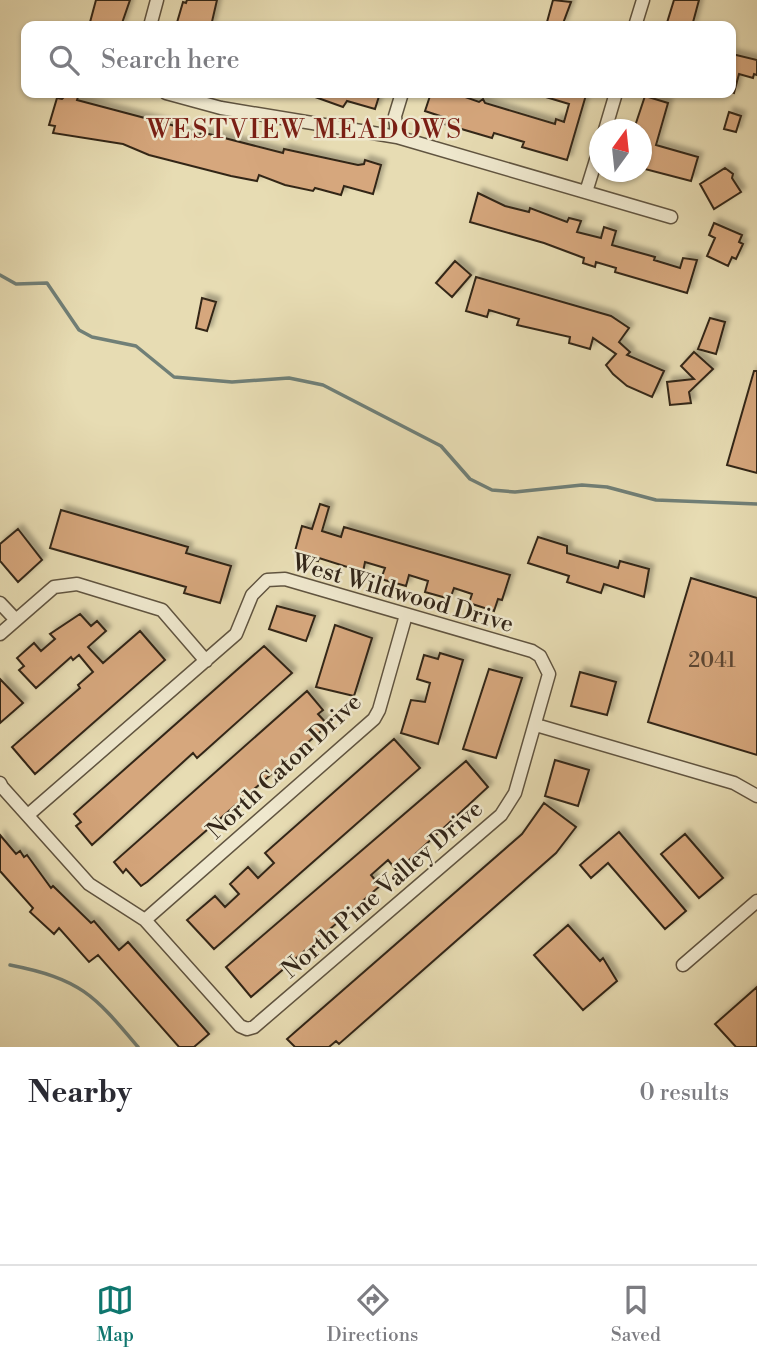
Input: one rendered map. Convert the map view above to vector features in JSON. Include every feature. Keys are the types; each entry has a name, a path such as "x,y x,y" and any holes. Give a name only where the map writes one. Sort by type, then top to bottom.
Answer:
{"street":[{"path":"151,21 157,0"},
{"path":"637,21 643,0"},
{"path":"184,98 221,108 397,137 671,217"},
{"path":"397,137 395,116 400,98"},
{"path":"608,119 614,98"},
{"path":"586,192 589,182"},
{"name":"West Wildwood Drive","path":"28,815 236,634 252,595 267,580 285,579 532,651 546,664 549,683 536,725"},
{"path":"0,634 54,587 77,584 162,610 206,661"},
{"path":"0,603 16,620"},
{"name":"North Caton Drive","path":"145,920 374,719 407,615"},
{"path":"536,725 734,783 757,796"},
{"name":"North Pine Valley Drive","path":"145,920 240,1026 247,1029 254,1027 501,815 514,793 536,725"},
{"path":"0,783 89,884 145,920"},
{"path":"683,965 757,901"}],"building":[{"path":"96,0 130,0 123,21 90,21"},
{"path":"187,0 217,0 212,21 177,21 183,2 186,3"},
{"path":"553,0 571,2 564,21 547,21"},
{"path":"674,0 699,0 693,21 668,21"},
{"path":"736,55 757,60 757,75 754,74 753,78 739,74 736,85"},
{"path":"57,98 78,98 77,100 175,126 174,129 199,137 201,132 283,153 284,149 358,165 364,164 365,160 381,165 373,194 344,186 341,195 315,188 313,191 285,185 259,175 257,181 231,176 149,155 123,144 53,133 55,126 49,125"},
{"path":"318,98 378,98 375,109 347,101 343,107"},
{"path":"429,98 468,98 479,102 483,99 485,103 555,124 556,119 564,122 569,104 549,98 585,98 567,160 522,147 524,142 494,133 492,138 441,123 443,117 425,111"},
{"path":"644,98 668,103 656,145 698,157 691,181 652,171 652,119 637,119"},
{"path":"729,112 741,116 736,132 724,129"},
{"path":"725,168 733,174 732,178 741,192 714,209 700,184"},
{"path":"478,193 505,206 529,212 530,208 567,222 569,218 581,221 577,232 601,238 604,227 616,231 612,245 655,257 654,260 680,268 683,258 697,260 687,293 615,272 616,268 596,262 595,267 583,263 584,258 544,243 470,222"},
{"path":"714,223 742,235 739,242 743,244 736,259 732,257 728,266 707,256 715,238 709,235"},
{"path":"455,261 471,275 452,297 436,283"},
{"path":"476,277 611,316 629,328 619,342 630,352 627,355 664,371 652,397 627,386 613,374 606,365 616,354 593,338 590,349 569,343 570,337 517,325 519,319 489,310 487,317 466,311"},
{"path":"202,298 216,302 207,331 196,328"},
{"path":"710,318 725,322 716,354 698,349"},
{"path":"694,352 713,369 689,392 691,403 670,405 667,382 694,379 681,366"},
{"path":"754,371 757,371 757,473 727,465"},
{"path":"320,504 329,507 322,531 341,537 344,527 510,575 502,600 498,599 494,611 469,603 472,594 454,588 450,599 425,592 428,581 409,575 406,586 381,579 385,568 365,562 363,572 319,558 318,561 300,556 301,553 295,551 302,526 312,529"},
{"path":"61,510 188,547 186,553 231,566 220,603 184,593 186,587 50,548"},
{"path":"18,529 42,560 18,582 0,561 0,544"},
{"path":"538,537 567,546 567,553 618,568 620,561 649,569 644,597 604,584 601,593 567,582 569,576 528,563"},
{"path":"691,578 757,598 757,755 648,722"},
{"path":"277,606 315,616 306,641 269,629"},
{"path":"80,614 91,626 97,621 106,631 88,647 103,663 140,631 165,660 35,774 12,747 80,688 78,685 93,672 79,655 73,660 71,657 36,688 19,670 24,666 17,658 34,643 41,651 55,639 50,634"},
{"path":"335,625 372,638 354,696 316,687"},
{"path":"264,646 292,673 197,758 193,753 92,845 76,826 81,822 74,814"},
{"path":"440,653 463,660 438,744 401,733 411,700 425,702 430,683 417,679 424,655 438,659"},
{"path":"489,669 522,678 496,758 463,749"},
{"path":"580,672 616,682 607,715 571,706"},
{"path":"0,679 23,703 0,723"},
{"path":"307,691 323,710 318,714 328,725 147,882 141,886 126,869 123,873 114,862"},
{"path":"394,739 420,768 214,949 187,920 215,896 225,907 239,894 230,884 248,867 258,878 274,863 265,853"},
{"path":"555,760 589,770 578,806 545,796"},
{"path":"466,761 488,787 397,871 388,860 371,875 380,886 251,997 226,967"},
{"path":"544,803 576,827 556,853 339,1044 336,1041 329,1047 295,1047 287,1039 522,834"},
{"path":"619,832 686,911 665,929 608,863 591,878 580,865"},
{"path":"685,834 723,878 699,898 661,854"},
{"path":"0,835 16,854 20,851 24,857 27,855 51,888 53,886 91,923 94,921 119,950 128,942 209,1034 194,1047 179,1047 98,955 89,962 59,928 54,934 30,912 33,908 0,871"},
{"path":"568,925 600,961 603,958 617,981 583,1010 534,955"},
{"path":"757,987 757,1047 736,1047 715,1024"}],"waterway":[{"path":"0,275 16,284 47,283 79,330 92,337 136,346 174,377 232,382 289,378 323,385 441,446 470,479 492,490 515,492 582,485 607,487 656,500 757,504"},
{"path":"10,965 34,970 70,983 97,1002 138,1047"}],"district":[{"name":"WESTVIEW MEADOWS","path":"305,129"}]}
